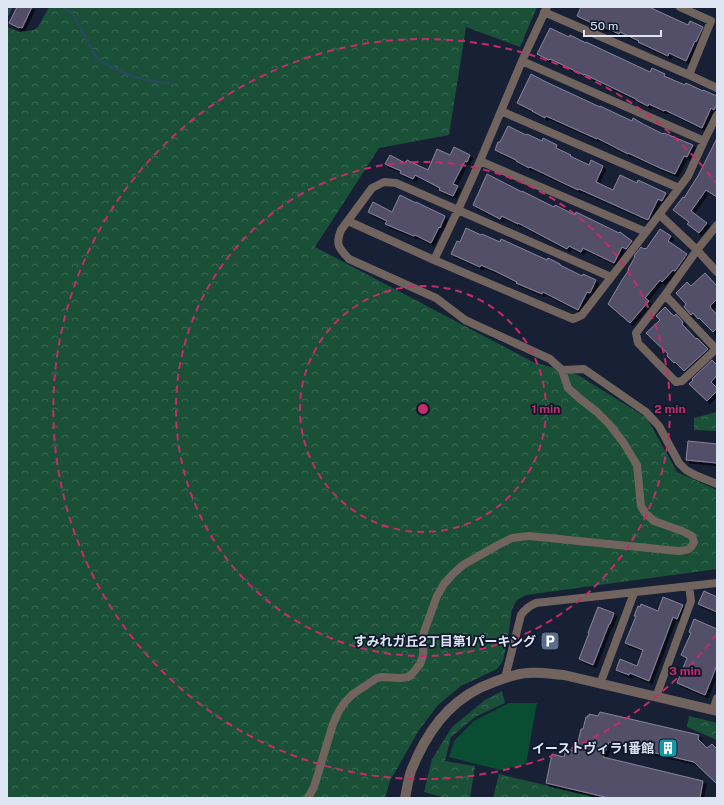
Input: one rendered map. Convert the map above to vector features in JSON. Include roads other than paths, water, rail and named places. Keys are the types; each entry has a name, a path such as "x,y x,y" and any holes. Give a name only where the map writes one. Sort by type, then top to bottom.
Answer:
{"street":[{"path":"680,7 711,21 689,75"},
{"path":"434,260 480,161 545,10 717,88"},
{"path":"522,61 704,141"},
{"path":"501,111 679,188"},
{"path":"348,221 434,260 573,319 582,315 660,215 688,176 717,115"},
{"path":"480,161 646,232"},
{"path":"308,798 314,787 333,724 344,702 377,678 408,677 415,670 420,664 423,656 424,632 437,596 444,584 463,565 512,538 529,536 678,551 691,547 694,542 692,536 654,521 645,513 641,506 637,465 623,442 609,424 597,412 568,388 562,370 550,359 465,320 436,298 349,259 339,248 338,238 341,230 372,188 384,182 396,183 611,277"},
{"path":"660,215 697,250 717,272"},
{"path":"665,295 717,350 682,381 676,382 638,343 636,333 717,225"},
{"path":"562,370 584,370 646,412 659,426 679,463 686,470 695,475 717,484"},
{"path":"505,678 521,615 530,605 536,603 717,583"},
{"path":"656,697 691,600 689,586"},
{"path":"600,684 634,593"},
{"path":"405,798 411,771 431,730 442,716 470,693 483,686 505,678 526,673 564,675 715,710 717,698"}],"waterway":[{"path":"7,15 11,7"},
{"path":"61,7 72,13 96,57 119,71 134,77 149,81 173,83"}],"place":[{"name":"すみれガ丘2丁目第1パーキング","path":"550,641"},
{"name":"イーストヴィラ1番館","path":"668,748"}]}
